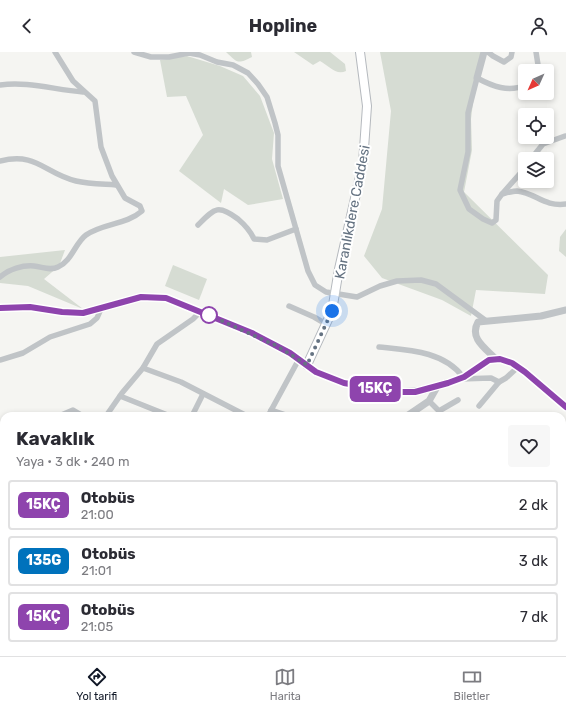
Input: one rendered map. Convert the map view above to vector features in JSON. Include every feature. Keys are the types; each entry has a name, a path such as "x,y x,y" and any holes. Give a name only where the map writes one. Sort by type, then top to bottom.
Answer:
{"main road":[{"name":"Karanlıkdere Caddesi","path":"307,365 332,311 336,295 339,269 361,176 365,148 366,106 360,52"}],"street":[{"path":"0,277 19,267 32,266 53,269 61,266 86,235 128,220 142,211 140,206 125,198 116,185 101,147 95,101 82,92 73,81 55,52"},
{"path":"134,52 151,58 169,57 189,53 200,55 217,62 233,65 248,73 267,97 278,135 278,166 308,271 315,285 326,292 336,295 358,297 380,286 391,283 421,280 436,284 481,321"},
{"path":"484,52 468,112 468,152 460,190 469,209 483,219 492,223 496,220 497,201 518,176"},
{"path":"488,52 504,62 511,57 512,52"},
{"path":"536,52 538,64"},
{"path":"477,78 486,83 507,90 518,88"},
{"path":"0,85 27,84 82,92"},
{"path":"537,152 543,144 565,136"},
{"path":"0,161 15,157 28,159 75,181 116,185"},
{"path":"502,194 518,191 545,203 556,206 566,204"},
{"path":"198,225 209,214 220,209 225,210 248,227 254,239 262,241 296,229"},
{"path":"0,306 30,307 74,313 101,310 141,297 154,296 174,300 271,342 334,380 385,390 415,392 437,387 461,378 483,363 496,359 506,360 518,367 566,407"},
{"path":"289,306 326,324"},
{"path":"0,360 23,353 50,337 90,324 97,318 101,310"},
{"path":"496,359 475,337 474,328 481,321 541,316 566,310"},
{"path":"109,412 143,368 157,344 193,319 200,311"},
{"path":"379,347 422,352 438,358 458,369 461,378"},
{"path":"277,412 271,410 299,359"},
{"path":"479,406 498,382 506,378 518,367"},
{"path":"143,368 181,382 239,412"},
{"path":"461,378 490,378 498,382"},
{"path":"413,412 429,401 437,387"},
{"path":"194,412 203,394"},
{"path":"120,396 160,412"},
{"path":"429,401 439,411 458,400"}],"shaded area":[{"path":"226,52 251,52 252,57 240,62 235,60"},
{"path":"294,52 330,52 345,64 346,71 335,71 320,61 313,65"},
{"path":"380,52 485,52 473,103 471,119 472,150 464,192 548,275 545,294 476,290 471,316 442,300 382,278 364,256 382,209 391,111"},
{"path":"187,56 220,66 243,76 260,96 274,133 272,159 283,199 248,205 224,189 221,203 179,171 203,135 186,96 167,97 160,60"},
{"path":"566,229 566,257 559,251 560,237"},
{"path":"65,250 59,266 44,279 83,309 28,286 0,283 0,257"},
{"path":"173,265 207,279 199,300 165,286"}],"bus line":[{"name":"15KÇ","path":"0,308 30,307 62,312 83,313 101,310 141,297 158,296 174,300 252,333 290,353 316,372 344,383 395,392 415,392 464,377 489,360 500,359 512,363 534,378 566,407"}],"route":[{"path":"209,315 252,333 290,353 307,365 332,311"}]}
